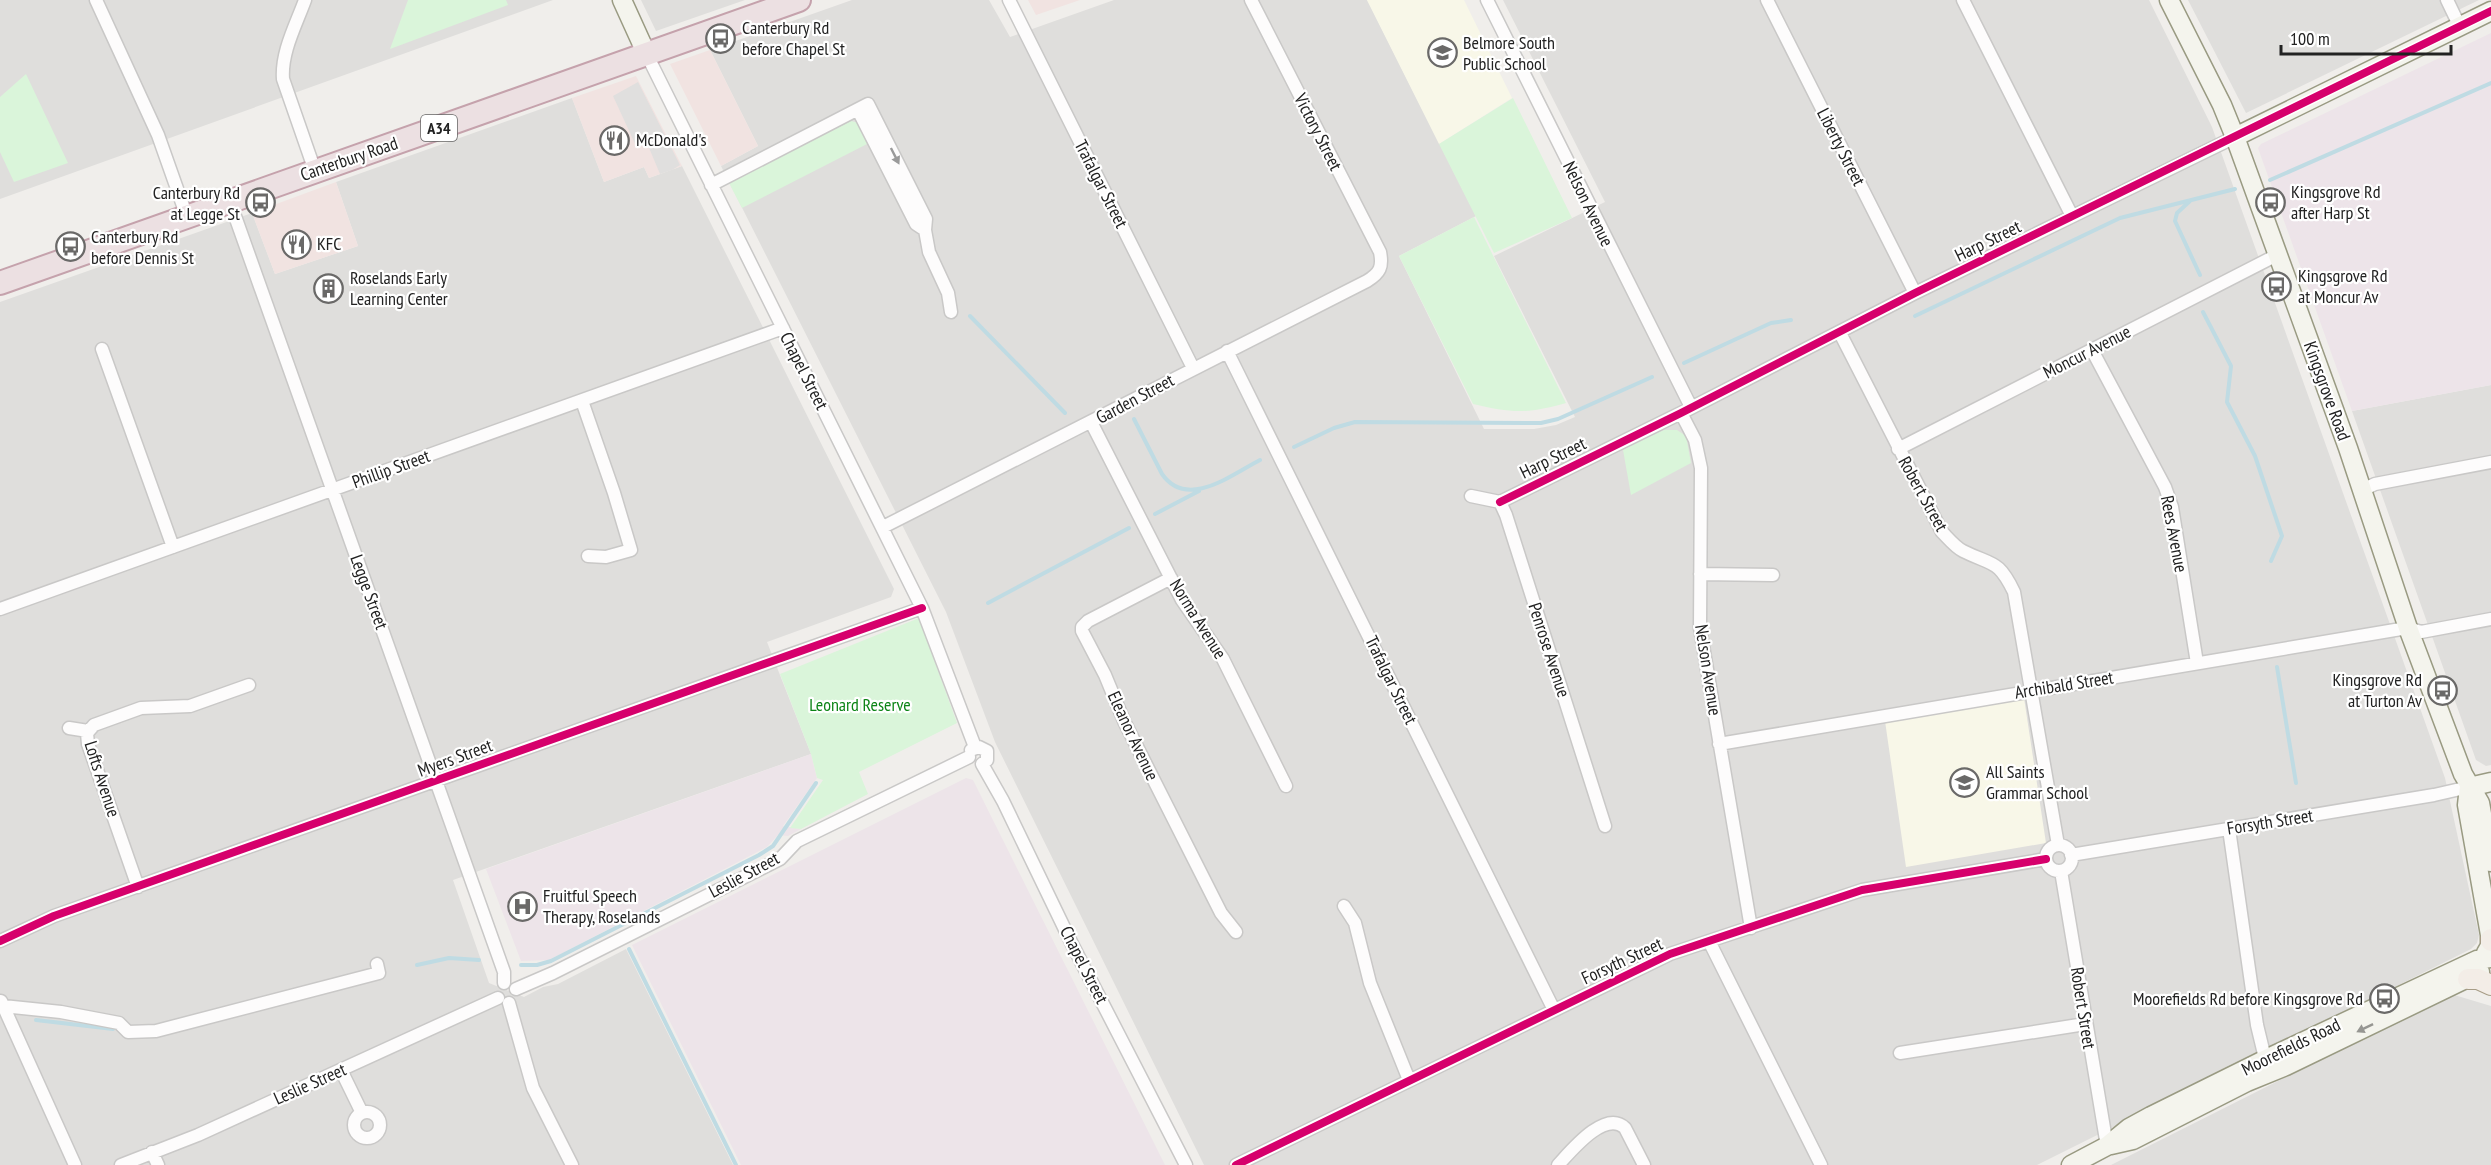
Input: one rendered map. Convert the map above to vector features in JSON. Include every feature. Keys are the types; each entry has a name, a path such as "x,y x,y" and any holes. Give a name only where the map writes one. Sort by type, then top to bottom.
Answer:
{"highway":[{"name":"Canterbury Road","path":"0,283 799,0"}],"main road":[{"name":"Chapel Street","path":"622,0 647,55"},
{"name":"Kingsgrove Road","path":"2169,0 2222,105 2235,136 2362,489 2409,628 2469,787 2480,803 2491,862"},
{"name":"Harp Street","path":"2235,136 2491,11"},
{"path":"2469,787 2491,782"},
{"name":"Kingsgrove Road","path":"2469,787 2467,805 2491,940"},
{"path":"2488,960 2487,951 2491,940"},
{"name":"Moorefields Road","path":"2269,1065 2468,979 2488,960"},
{"name":"Moorefields Road","path":"2071,1165 2107,1146 2133,1140 2269,1065 2488,960"},
{"path":"2468,979 2491,985"}],"street":[{"path":"96,0 158,135 187,217"},
{"path":"305,0 282,68 283,79 315,171"},
{"name":"Trafalgar Street","path":"1009,0 1194,368"},
{"name":"Victory Street","path":"1251,0 1380,252 1382,266"},
{"name":"Nelson Avenue","path":"1487,0 1686,410 1695,440 1701,468 1700,628 1751,928"},
{"name":"Liberty Street","path":"1767,0 1915,293"},
{"path":"1963,0 2072,216"},
{"path":"2447,0 2460,27"},
{"name":"Chapel Street","path":"647,55 922,608 972,752 982,747 987,751 987,760 982,764 1003,801 1072,944 1186,1165"},
{"path":"711,184 863,107 916,224 925,230 929,252 948,293 951,312"},
{"name":"Harp Street","path":"1500,501 2235,136"},
{"name":"Legge Street","path":"230,202 504,972 504,983"},
{"name":"Moncur Avenue","path":"1898,449 2277,255"},
{"name":"Garden Street","path":"883,527 1367,281 1379,272 1382,266"},
{"name":"Phillip Street","path":"0,609 783,328"},
{"name":"Robert Street","path":"1840,333 1942,532 1961,551 1983,558 2004,571 2014,592 2058,846"},
{"path":"102,349 173,547"},
{"name":"Rees Avenue","path":"2092,350 2165,487 2172,507 2197,663"},
{"name":"Trafalgar Street","path":"1227,351 1554,1010"},
{"path":"582,401 631,550 606,557 588,556"},
{"name":"Norma Avenue","path":"1091,422 1190,615 1209,636 1223,659 1286,786"},
{"path":"2362,489 2375,484 2491,462"},
{"path":"1472,496 1500,501"},
{"name":"Penrose Avenue","path":"1500,501 1605,826"},
{"path":"1700,574 1773,575"},
{"name":"Eleanor Avenue","path":"1171,578 1088,621 1082,627 1082,631 1105,675 1124,721 1221,913 1236,932"},
{"name":"Myers Street","path":"0,941 54,916 922,608"},
{"name":"Archibald Street","path":"1719,744 2409,628 2421,632 2491,619"},
{"name":"Lofts Avenue","path":"138,887 88,744 88,731 94,725 141,708 190,706 249,685"},
{"path":"69,728 88,731"},
{"name":"Leslie Street","path":"516,989 553,973 780,859 797,841 972,752"},
{"name":"Forsyth Street","path":"2071,855 2469,787"},
{"path":"2229,829 2257,1025 2269,1065"},
{"path":"2058,846 2066,848 2071,855 2068,867 2061,871 2053,870 2046,859 2048,851 2058,846"},
{"name":"Forsyth Street","path":"1236,1165 1670,954 1862,890 2046,859"},
{"name":"Robert Street","path":"2061,871 2107,1146"},
{"path":"1344,906 1355,923 1370,983 1409,1080"},
{"path":"1709,941 1821,1165"},
{"path":"1,1003 118,1023 128,1032 156,1031 379,973 377,964"},
{"path":"504,1000 515,999 516,989 512,984 504,983 497,989 504,1000 533,1088 572,1165"},
{"name":"Leslie Street","path":"121,1165 198,1135 504,1000"},
{"path":"1,1003 75,1165"},
{"path":"1900,1053 2085,1024"},
{"path":"341,1070 362,1113"},
{"path":"1558,1165 1588,1135 1612,1123 1620,1124 1625,1128 1644,1165"},
{"path":"152,1152 158,1165"}],"shaded area":[{"path":"0,0 553,0 0,199"},
{"path":"641,0 745,0 656,31"},
{"path":"852,0 989,0 1010,37 1114,0 1367,0 1476,216 1399,256 1484,429 1534,429 1556,425 1575,417 1494,256 1605,202 1503,0 2149,0 2212,127 2445,778 2479,935 2477,943 2471,949 2037,1165 1204,1165 995,742 946,612 721,166 758,146 710,50"},
{"path":"1028,0 1080,0 1036,15"},
{"name":"Belmore South Public School","path":"1367,0 1464,0 1512,98 1439,144"},
{"path":"2188,0 2479,0 2246,113"},
{"path":"2491,33 2491,385 2352,411 2258,148 2261,144"},
{"path":"710,50 758,146 721,166 670,64"},
{"path":"636,76 682,166 649,178 644,167 604,182 572,98"},
{"path":"638,82 680,165 660,174 647,143 637,148 613,96"},
{"path":"572,98 604,182 644,167 649,178 682,166 894,589 891,597 767,642 811,754 453,880 489,983 524,997 543,987 558,984 626,949 733,1165 0,1165 0,302 252,213 275,274 358,246 336,182"},
{"path":"336,182 358,246 275,274 252,213"},
{"path":"2491,385 2491,765 2486,766 2476,760 2352,411"},
{"name":"All Saints Grammar School","path":"2024,698 2046,843 1906,867 1885,721"},
{"path":"811,754 817,778 783,826 801,829 788,836 778,835 767,847 549,960 521,961 486,869"},
{"path":"966,778 973,780 1165,1165 741,1165 632,945"},
{"path":"2451,994 2491,1006 2491,1165 2111,1165"}],"green space":[{"path":"408,0 506,0 508,5 390,49"},
{"path":"26,74 68,163 14,182 0,152 0,97"},
{"path":"1513,98 1572,218 1494,253 1439,144"},
{"path":"851,121 859,123 869,143 742,208 729,183"},
{"path":"1474,217 1566,403 1530,411 1498,409 1473,404 1399,256"},
{"path":"1664,430 1677,430 1686,436 1691,463 1631,495 1623,450"},
{"name":"Leonard Reserve","path":"919,618 957,723 859,772 868,794 801,829 790,828 823,780 817,778 811,754 780,674"}],"waterway":[{"path":"2270,180 2491,83"},
{"path":"1915,316 2120,218 2235,189"},
{"path":"2190,201 2177,213 2175,221 2200,275"},
{"path":"2203,312 2231,366 2227,402 2255,456 2282,536 2271,561"},
{"path":"970,316 1065,413"},
{"path":"1684,363 1771,323 1791,320"},
{"path":"1294,447 1334,428 1355,422 1541,423 1558,419 1652,377"},
{"path":"1134,419 1162,474 1172,484 1184,489 1210,486 1260,460"},
{"path":"1155,514 1199,491"},
{"path":"988,603 1129,528"},
{"path":"2277,667 2296,783"},
{"path":"521,965 537,965 551,961 759,855 773,846 816,783"},
{"path":"629,949 736,1165"},
{"path":"417,965 449,958 479,960"},
{"path":"36,1020 113,1029"}],"cycle path":[{"path":"1500,502 1681,413 1915,293 2491,11"},
{"path":"0,941 54,916 922,608"},
{"path":"1236,1165 1670,954 1862,890 2046,859"}],"place":[{"name":"Canterbury Rd before Chapel St","path":"721,38"},
{"name":"Belmore South Public School","path":"1442,53"},
{"name":"McDonald's","path":"615,140"},
{"name":"Kingsgrove Rd after Harp St","path":"2270,202"},
{"name":"Canterbury Rd at Legge St","path":"261,203"},
{"name":"KFC","path":"296,244"},
{"name":"Canterbury Rd before Dennis St","path":"70,247"},
{"name":"Kingsgrove Rd at Moncur Av","path":"2277,286"},
{"name":"Roselands Early Learning Center","path":"329,288"},
{"name":"Kingsgrove Rd at Turton Av","path":"2443,690"},
{"name":"All Saints Grammar School","path":"1965,782"},
{"name":"Fruitful Speech Therapy, Roselands","path":"522,906"},
{"name":"Moorefields Rd before Kingsgrove Rd","path":"2384,999"}]}
